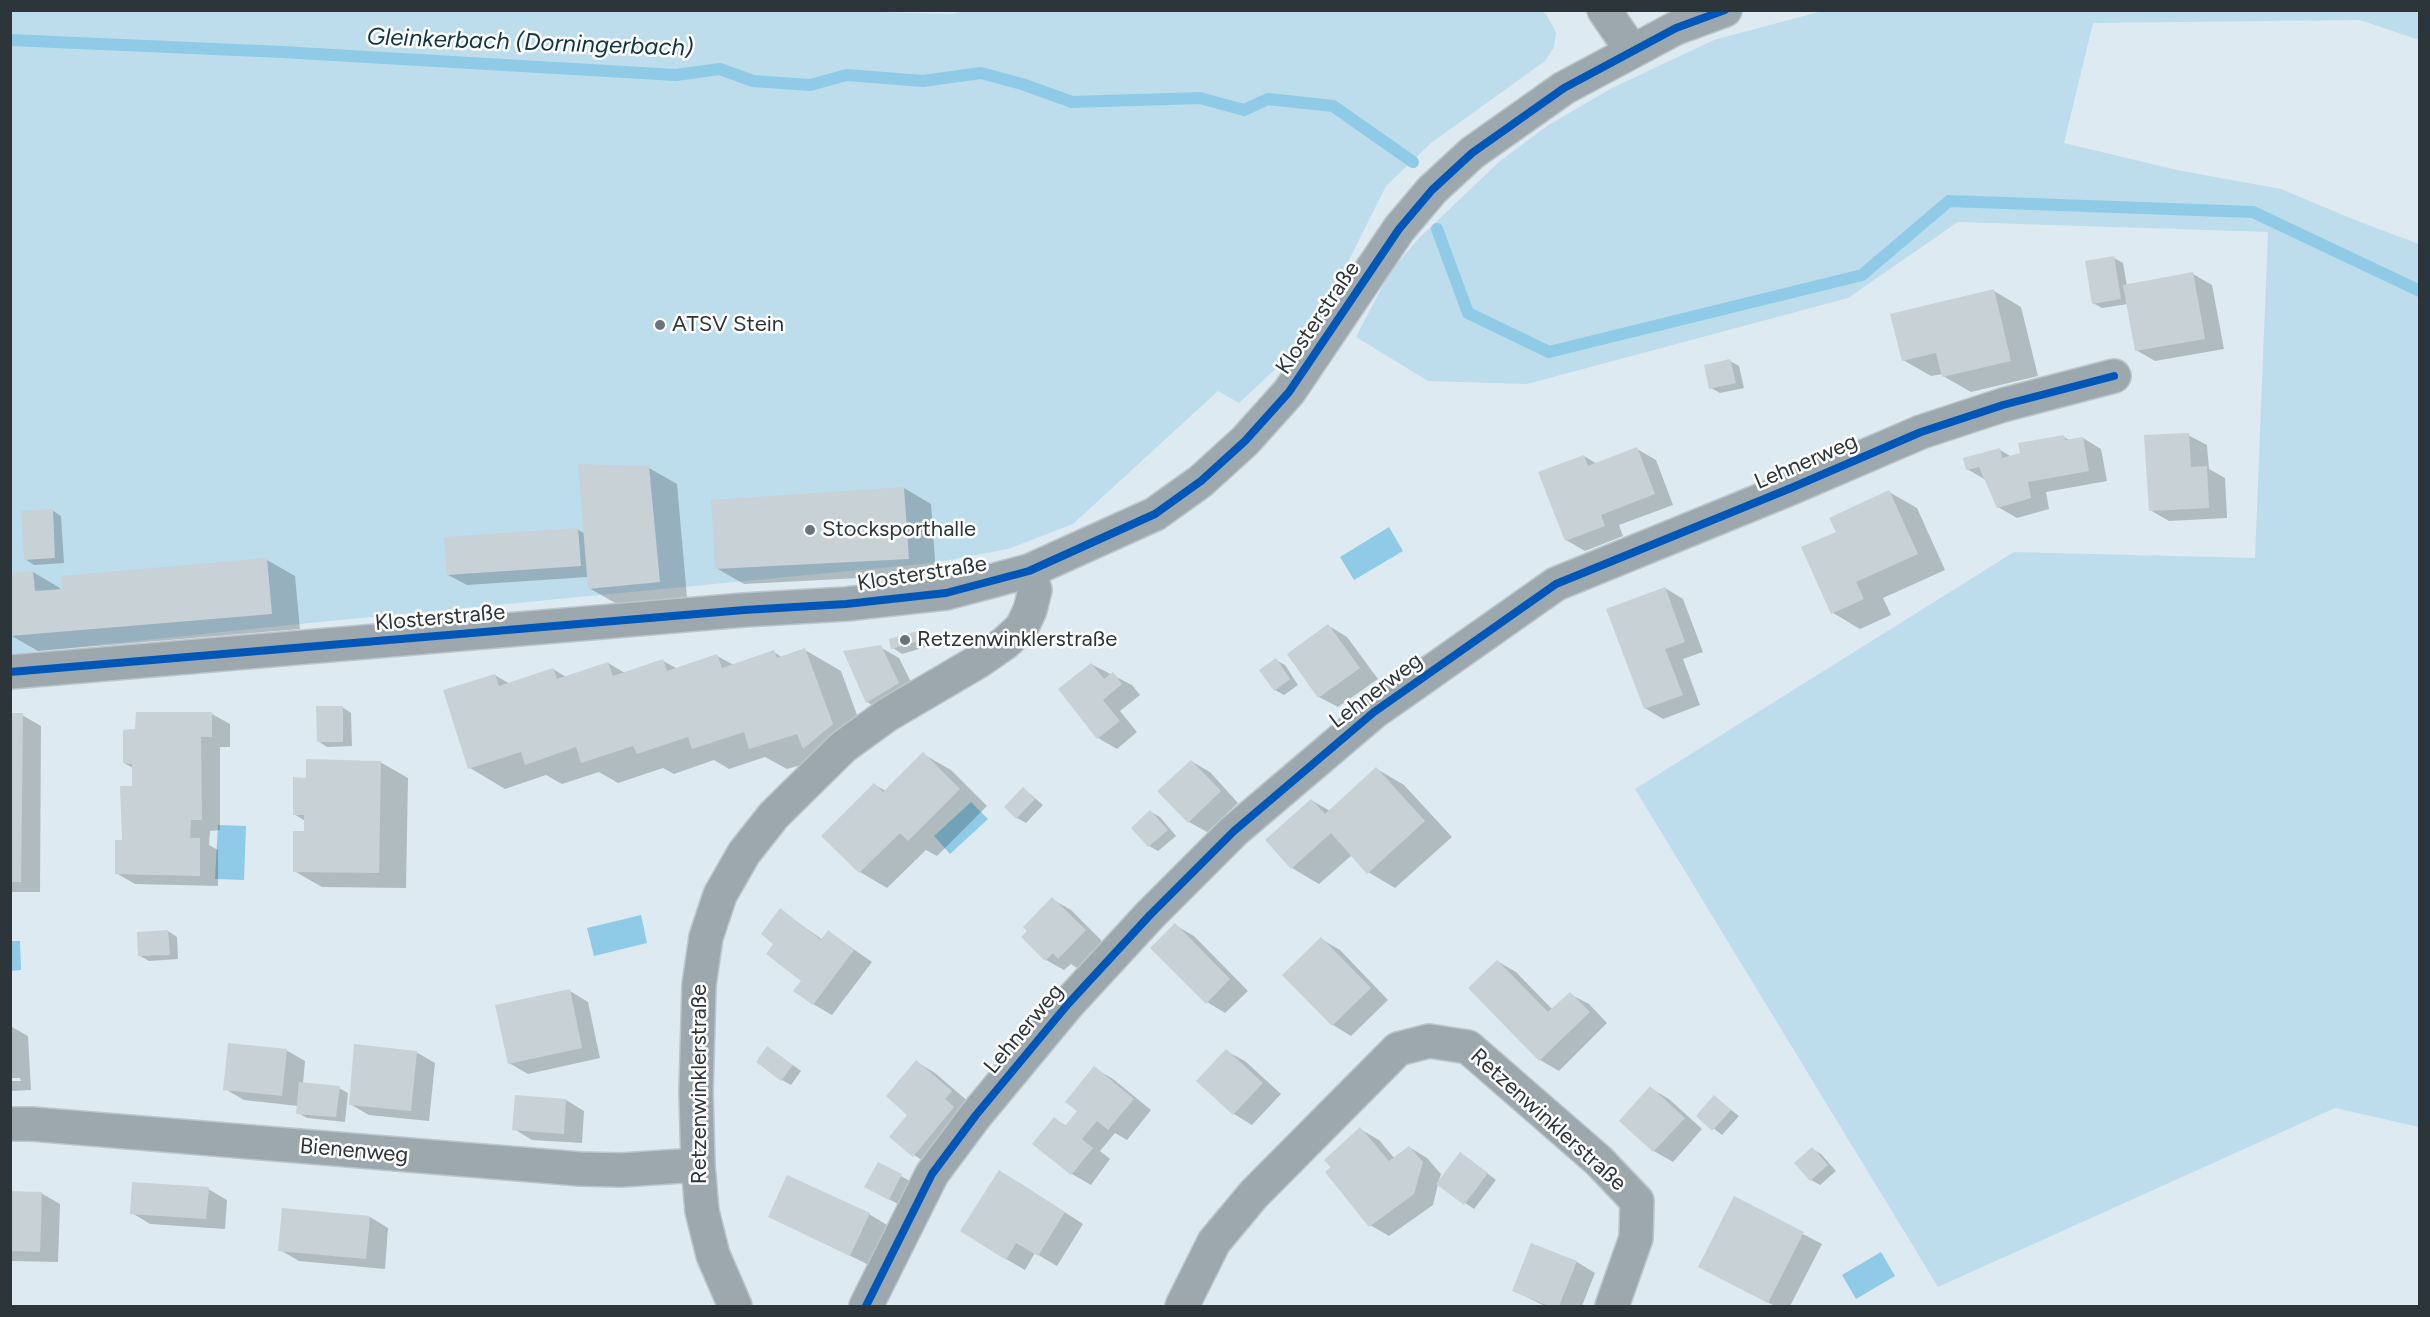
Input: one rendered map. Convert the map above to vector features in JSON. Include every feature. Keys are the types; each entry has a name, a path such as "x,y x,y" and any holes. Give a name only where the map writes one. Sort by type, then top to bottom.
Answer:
{"street":[{"path":"1604,10 1632,51"},
{"name":"Klosterstraße","path":"10,672 744,610 846,604 946,593 1029,571 1155,514 1202,480 1245,441 1289,392 1399,229 1432,190 1472,153 1564,88 1676,28 1725,10"},
{"name":"Lehnerweg","path":"866,1306 932,1174 976,1115 1068,1004 1150,915 1234,831 1374,712 1556,584 1921,432 2002,405 2114,376"},
{"name":"Retzenwinklerstraße","path":"735,1306 713,1255 702,1212 698,1165 696,1092 699,985 706,937 720,895 744,853 774,815 843,747 887,715 979,661 1005,643 1022,627 1035,590 1029,571"},
{"name":"Retzenwinklerstraße","path":"1182,1306 1214,1242 1254,1194 1398,1049 1428,1041 1468,1047 1599,1161 1637,1201 1636,1238 1612,1306"},
{"name":"Bienenweg","path":"10,1124 580,1169 621,1170 698,1165"}],"shaded area":[{"name":"ATSV Stein","path":"872,10 954,14 963,10 1541,10 1546,14 1556,32 1554,47 1545,61 1431,143 1386,186 1334,290 1285,360 1239,403 1218,391 1073,524 1008,549 933,563 11,654 10,11"},
{"path":"1826,10 2419,11 2419,40 2360,20 2093,23 2064,143 2177,170 2281,189 2419,244 2419,1127 2335,1108 1938,1287 1635,789 2014,552 2255,558 2268,232 1958,222 1848,298 1527,384 1428,381 1356,337 1390,272 1419,238 1500,161 1547,126 1612,88 1714,40"}],"water":[{"path":"1389,527 1403,551 1354,580 1340,557"},
{"path":"971,802 988,819 950,854 934,836"},
{"path":"218,825 246,826 244,880 215,879"},
{"path":"641,915 647,943 594,956 587,928"},
{"path":"11,941 20,941 21,970 11,971"},
{"path":"1881,1252 1895,1276 1856,1299 1842,1275"}],"building":[{"path":"2114,256 2121,299 2092,304 2085,261"},
{"path":"2193,272 2205,339 2135,351 2123,285"},
{"path":"1994,289 2011,361 1942,377 1936,353 1902,361 1890,314"},
{"path":"1730,359 1736,383 1709,389 1704,365"},
{"path":"2189,433 2191,467 2207,466 2209,508 2149,511 2144,435"},
{"path":"2064,435 2065,440 2083,437 2089,471 2028,482 2031,498 1997,508 1979,467 1966,470 1963,458 2000,448 2002,458 2020,453 2018,443"},
{"path":"1637,447 1655,494 1601,515 1605,526 1565,541 1538,472 1584,455 1588,466"},
{"path":"578,464 649,466 660,582 588,589"},
{"name":"Stocksporthalle","path":"904,487 909,559 715,569 711,500"},
{"path":"1889,490 1918,554 1856,582 1864,599 1831,614 1801,547 1836,532 1829,518"},
{"path":"53,509 55,558 24,560 21,511"},
{"path":"578,528 581,566 447,575 444,537"},
{"path":"267,558 272,614 10,636 10,573 33,571 35,591 63,589 61,576"},
{"path":"1665,587 1685,642 1665,649 1683,695 1644,709 1606,609"},
{"path":"1328,624 1360,668 1318,698 1287,654"},
{"name":"Retzenwinklerstraße","path":"918,631 920,641 891,649 889,639"},
{"path":"881,645 899,683 866,703 843,651"},
{"path":"805,648 833,724 803,749 797,734 749,749 744,732 692,749 688,737 637,754 633,746 581,763 576,747 525,765 521,752 468,769 443,690 495,674 499,686 553,668 557,679 608,662 613,676 663,659 667,671 717,654 722,668 774,650 777,658"},
{"path":"1276,658 1290,679 1274,691 1259,670"},
{"path":"1091,663 1104,679 1113,672 1122,684 1103,700 1120,721 1097,739 1058,689"},
{"path":"316,706 343,706 343,742 317,742"},
{"path":"136,712 212,712 212,737 201,737 202,820 191,820 190,838 200,838 200,876 115,874 115,840 122,840 120,786 132,786 132,764 123,763 123,730 135,729"},
{"path":"10,713 23,713 21,882 10,882"},
{"path":"923,752 960,789 908,841 900,833 859,873 821,836 874,783 883,792"},
{"path":"306,759 381,761 379,873 293,872 293,831 304,831 304,815 293,815 293,777 306,778"},
{"path":"1191,760 1221,791 1188,823 1157,791"},
{"path":"1376,767 1425,821 1367,874 1331,833 1291,869 1265,840 1311,799 1325,814"},
{"path":"1023,787 1035,799 1016,819 1004,807"},
{"path":"1150,810 1168,830 1148,847 1131,828"},
{"path":"1052,897 1086,930 1058,959 1053,953 1045,961 1021,937 1027,931 1023,927"},
{"path":"780,908 821,940 828,930 854,950 813,1005 793,991 801,981 766,954 773,944 761,934"},
{"path":"1175,923 1230,979 1206,1004 1150,948"},
{"path":"168,930 170,955 138,956 137,932"},
{"path":"1321,937 1371,988 1332,1026 1282,975"},
{"path":"1497,960 1548,1012 1570,992 1590,1012 1539,1061 1468,988"},
{"path":"570,989 582,1048 508,1064 495,1005"},
{"path":"228,1043 287,1049 282,1096 223,1090"},
{"path":"354,1044 417,1051 411,1111 349,1105"},
{"path":"767,1046 793,1065 781,1081 756,1062"},
{"path":"1226,1049 1263,1083 1233,1115 1196,1081"},
{"path":"916,1060 952,1091 945,1099 954,1107 913,1157 889,1137 907,1115 886,1096"},
{"path":"1094,1066 1134,1099 1108,1130 1097,1121 1082,1139 1093,1148 1071,1175 1032,1144 1054,1117 1065,1126 1077,1111 1065,1102"},
{"path":"299,1082 340,1086 336,1117 296,1114"},
{"path":"1650,1086 1685,1118 1653,1152 1619,1121"},
{"path":"515,1095 566,1099 564,1134 512,1130"},
{"path":"1714,1095 1731,1110 1712,1131 1696,1116"},
{"path":"1360,1127 1389,1161 1409,1146 1423,1162 1414,1194 1369,1227 1325,1172 1331,1167 1324,1160"},
{"path":"1812,1147 1828,1165 1810,1181 1794,1163"},
{"path":"1460,1152 1488,1173 1464,1205 1436,1184"},
{"path":"878,1162 902,1174 889,1200 864,1187"},
{"path":"999,1170 1065,1212 1038,1256 1016,1243 1006,1260 960,1231"},
{"path":"787,1175 870,1213 850,1256 768,1217"},
{"path":"132,1182 209,1187 206,1219 130,1214"},
{"path":"10,1191 42,1192 40,1252 10,1251"},
{"path":"1734,1196 1804,1232 1768,1303 1698,1267"},
{"path":"282,1208 370,1216 366,1259 278,1251"},
{"path":"1531,1243 1577,1261 1559,1306 1549,1306 1512,1291"}],"waterway":[{"name":"Gleinkerbach (Dorningerbach)","path":"10,40 282,52 676,75 720,69 753,81 810,85 847,75 923,81 981,73 1022,84 1072,102 1200,98 1244,110 1268,99 1333,106 1413,162"},
{"name":"Gleinkerbach (Dorningerbach)","path":"1437,229 1468,313 1549,352 1862,275 1949,201 2253,212 2420,291"}],"cycle path":[{"path":"10,672 744,610 846,604 946,593 1029,571 1155,514 1201,481 1245,441 1289,392 1399,229 1432,190 1472,153 1564,88 1676,28 1725,10"},
{"path":"866,1306 932,1174 976,1115 1068,1004 1150,915 1234,831 1374,712 1556,584 1921,432 2003,405 2114,376"}],"place":[{"name":"ATSV Stein","path":"660,325"},
{"name":"Stocksporthalle","path":"810,530"},
{"name":"Retzenwinklerstraße","path":"905,640"}]}
